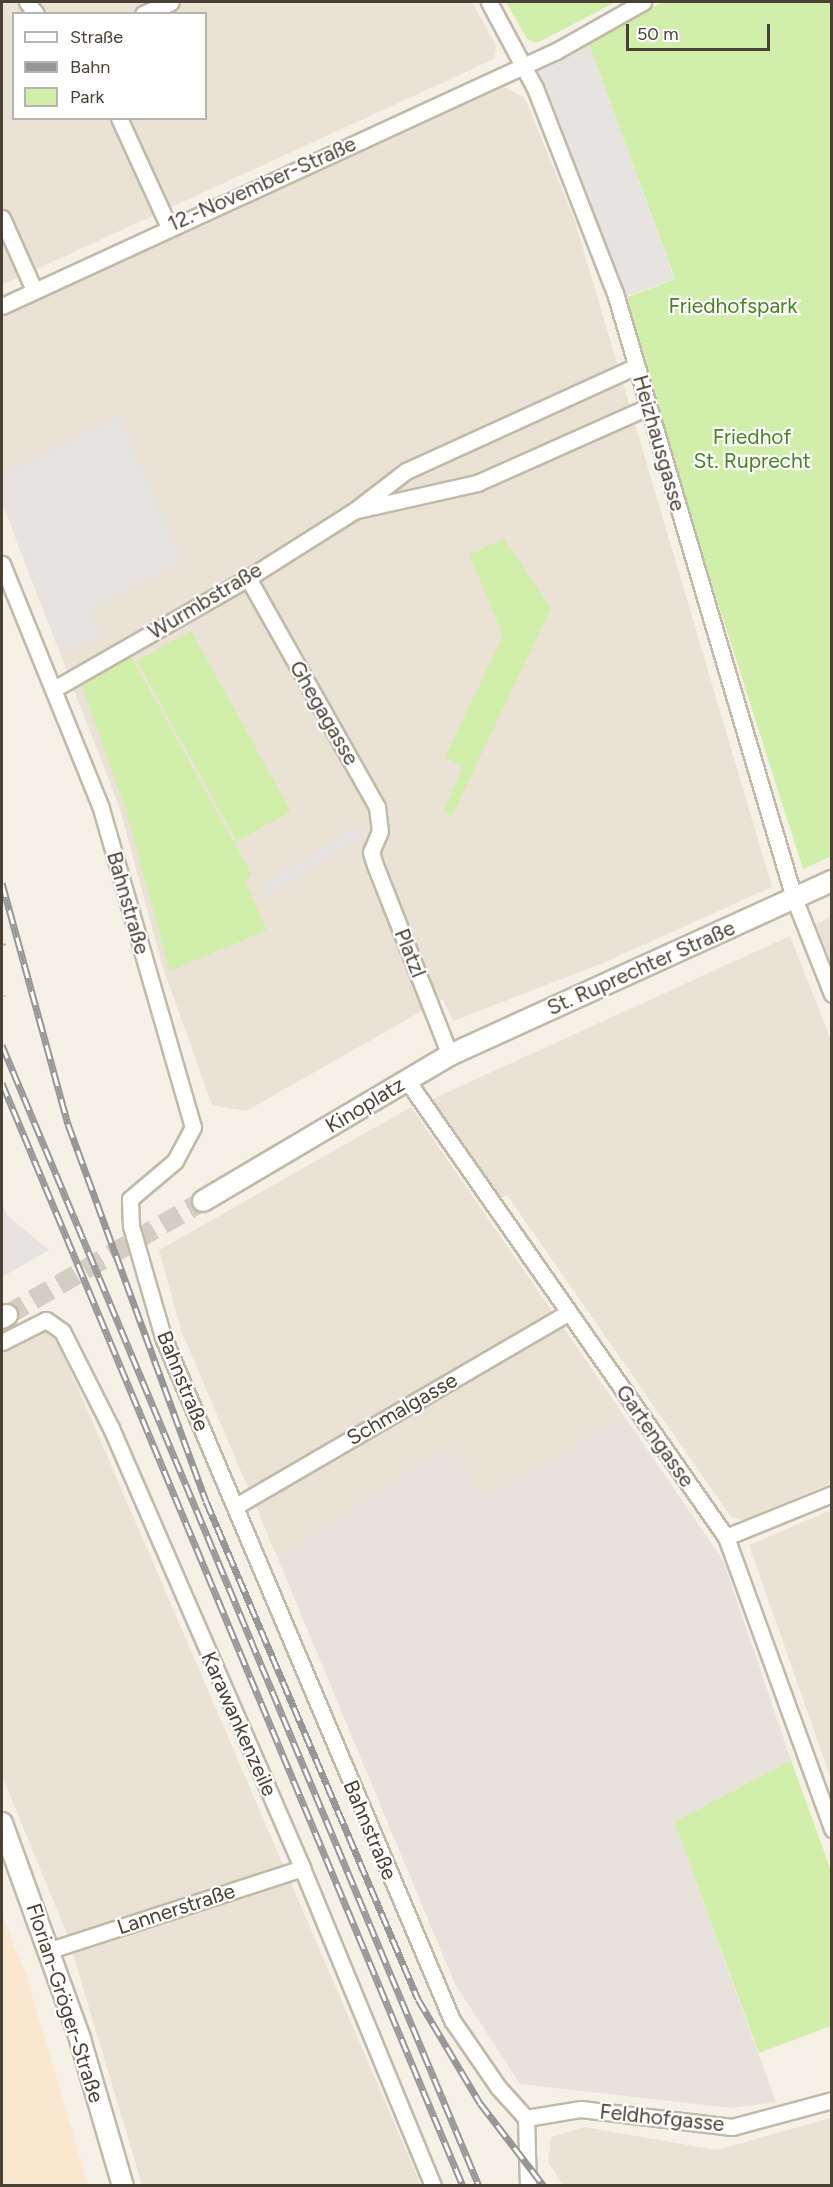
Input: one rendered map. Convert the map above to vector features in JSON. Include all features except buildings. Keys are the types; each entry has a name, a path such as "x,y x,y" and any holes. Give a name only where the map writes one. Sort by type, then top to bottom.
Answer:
{"street":[{"path":"148,12 171,2"},
{"name":"Heizhausgasse","path":"489,2 524,65 572,176 615,293 794,898 831,994"},
{"name":"12.-November-Straße","path":"2,306 169,226 524,65 643,2"},
{"path":"120,120 169,226"},
{"path":"2,218 34,290"},
{"name":"Wurmbstraße","path":"54,689 248,578 354,511 406,471 636,366"},
{"name":"Wurmbstraße","path":"354,511 477,483 648,407"},
{"name":"Bahnstraße","path":"2,564 100,805 193,1127 175,1161 130,1199 131,1226 163,1337 452,2020 498,2087 526,2118"},
{"name":"Ghegagasse","path":"248,578 377,807 380,831 371,852"},
{"name":"Platzl","path":"371,852 450,1054"},
{"name":"St. Ruprechter Straße","path":"450,1054 831,881"},
{"name":"Kinoplatz","path":"203,1201 450,1054"},
{"name":"Gartengasse","path":"406,1079 726,1538 831,1829"},
{"name":"Schmalgasse","path":"236,1506 569,1312"},
{"name":"Karawankenzeile","path":"2,1342 46,1320 62,1331 111,1428 302,1868 434,2186"},
{"path":"726,1538 831,1494"},
{"name":"Florian-Gröger-Straße","path":"2,1823 50,1950 123,2186"},
{"name":"Lannerstraße","path":"50,1950 302,1868"},
{"name":"Feldhofgasse","path":"526,2118 581,2109 732,2127 831,2100"},
{"path":"526,2118 528,2186"}],"shaded area":[{"path":"2,2 472,2 496,45 494,59 2,285"},
{"path":"588,42 674,279 619,299 533,62"},
{"path":"502,86 525,98 574,218 772,887 603,963 453,1021 443,999 246,1111 212,1105 162,965 120,809 2,503 2,316"},
{"path":"119,414 183,563 91,612 102,637 63,655 2,501 2,474"},
{"path":"357,825 364,836 268,896 261,885"},
{"path":"831,916 831,962 816,924"},
{"path":"790,936 831,1040 831,1483 744,1520 731,1517 507,1195 502,1198 428,1101"},
{"path":"411,1107 625,1417 488,1496 447,1445 278,1559 181,1330 159,1250"},
{"path":"2,1203 7,1215 49,1250 2,1277"},
{"path":"49,1321 421,2185 142,2185 67,1934 2,1776 2,1349"},
{"path":"625,1417 723,1560 791,1760 674,1822 776,2102 731,2108 520,2084 455,1984 278,1559 447,1445 488,1496"},
{"path":"831,1510 831,1779 749,1545"},
{"path":"2,1915 26,1975 88,2185 2,2185"},
{"path":"831,2118 831,2185 563,2185 548,2162 551,2137 584,2127 717,2150"}],"green space":[{"path":"506,2 616,2 537,43 527,39"},
{"path":"663,2 831,2 832,856 803,869 652,396 625,298 675,279 588,42"},
{"path":"504,539 551,608 452,816 443,812 463,767 445,757 503,635 469,555"},
{"path":"191,631 291,811 237,841 137,661"},
{"path":"131,656 251,873 246,883 267,930 170,971 126,811 82,686"},
{"path":"791,1760 831,1871 831,2026 759,2053 674,1822"}],"tunnel":[{"path":"7,1315 203,1201"}],"railway":[{"path":"2,883 68,1124 206,1501 418,1999 480,2103 544,2186"},
{"path":"2,1045 479,2186"},
{"path":"2,1083 463,2186"}],"park label":[{"name":"Friedhofspark","path":"733,306"},
{"name":"Friedhof St. Ruprecht","path":"752,449"}]}
